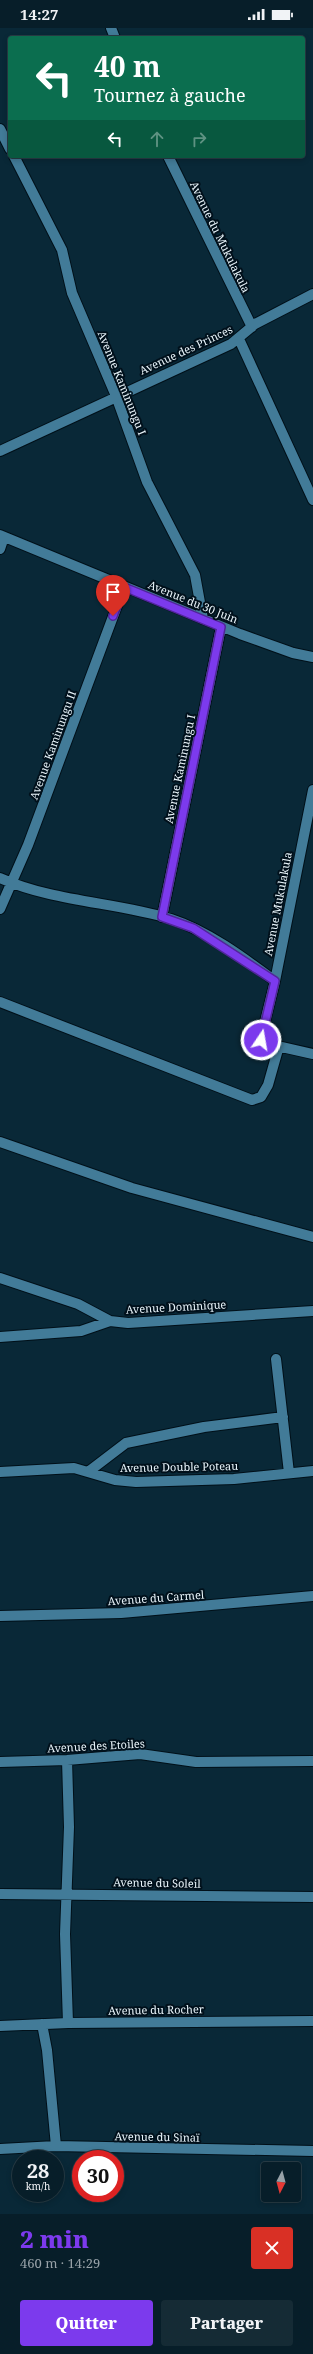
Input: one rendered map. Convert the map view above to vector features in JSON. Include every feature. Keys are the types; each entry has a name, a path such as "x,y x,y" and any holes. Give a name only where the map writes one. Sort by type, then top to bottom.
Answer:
{"street":[{"path":"0,129 8,145"},
{"name":"Avenue Kaminungu I","path":"15,158 55,232 62,250 72,293 116,396 147,482 194,575 203,620"},
{"name":"Avenue du Mukulakula","path":"169,158 252,327"},
{"name":"Avenue des Princes","path":"0,450 240,339 252,327 313,294"},
{"path":"240,339 313,500"},
{"path":"0,549 2,536"},
{"name":"Avenue du 30 Juin","path":"2,536 203,620 293,653 313,657"},
{"name":"Avenue Kaminungu II","path":"0,909 10,882 28,845 124,587"},
{"name":"Avenue Kaminungu I","path":"162,917 221,627"},
{"name":"Avenue Mukulakula","path":"313,790 275,981 261,1038 264,1042 313,1054"},
{"path":"0,878 34,890 162,917 193,928 275,981"},
{"path":"0,1002 252,1100 261,1097 268,1085 279,1046"},
{"path":"0,1142 132,1188 313,1237"},
{"name":"Avenue Dominique","path":"0,1278 78,1304 110,1321 146,1322 313,1310"},
{"path":"0,1337 81,1331 110,1321"},
{"path":"276,1359 289,1473"},
{"path":"88,1472 126,1442 204,1427 283,1417"},
{"name":"Avenue Double Poteau","path":"0,1472 74,1468 115,1480 136,1482 234,1479 313,1471"},
{"name":"Avenue du Carmel","path":"0,1616 121,1613 313,1596"},
{"name":"Avenue des Etoiles","path":"0,1762 67,1760 140,1754 196,1762 313,1762"},
{"path":"67,1760 69,1827 65,1934 68,2023"},
{"name":"Avenue du Soleil","path":"0,1894 313,1897"},
{"name":"Avenue du Rocher","path":"0,2026 68,2023 313,2021"},
{"path":"42,2024 47,2050 56,2146"},
{"name":"Avenue du Sinaï","path":"0,2149 56,2146 313,2151"}],"route":[{"path":"113,616 124,587 221,627 162,917 193,928 221,944 275,981 261,1040"}]}
